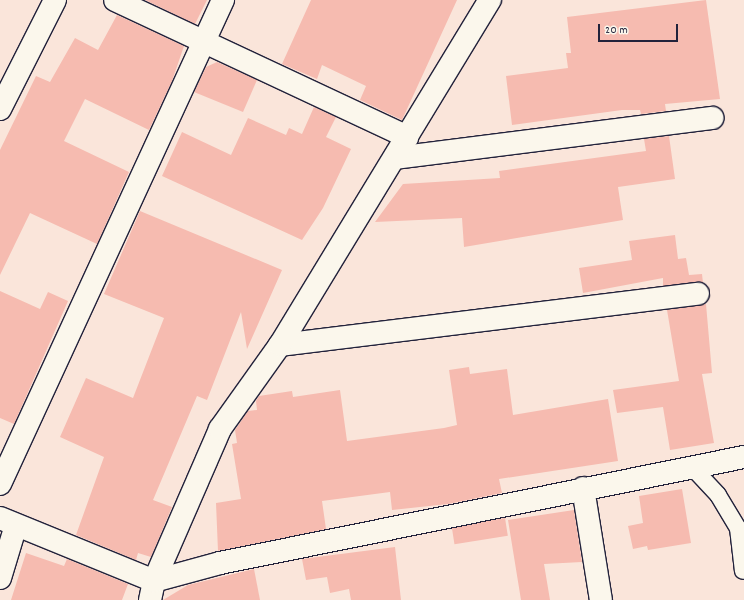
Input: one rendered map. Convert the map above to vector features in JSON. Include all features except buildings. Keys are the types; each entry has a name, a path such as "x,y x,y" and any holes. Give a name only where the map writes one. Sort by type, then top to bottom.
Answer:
{"street":[{"path":"0,109 55,0"},
{"path":"115,0 408,136"},
{"path":"0,484 202,41 223,0"},
{"path":"152,590 220,429 280,345 490,0"},
{"path":"395,158 712,118"},
{"path":"280,345 698,294"},
{"path":"0,578 8,522 152,590 220,563 583,488 744,457"},
{"path":"583,488 601,600"}],"lane":[{"path":"692,467 718,495 738,528 743,570"}]}
